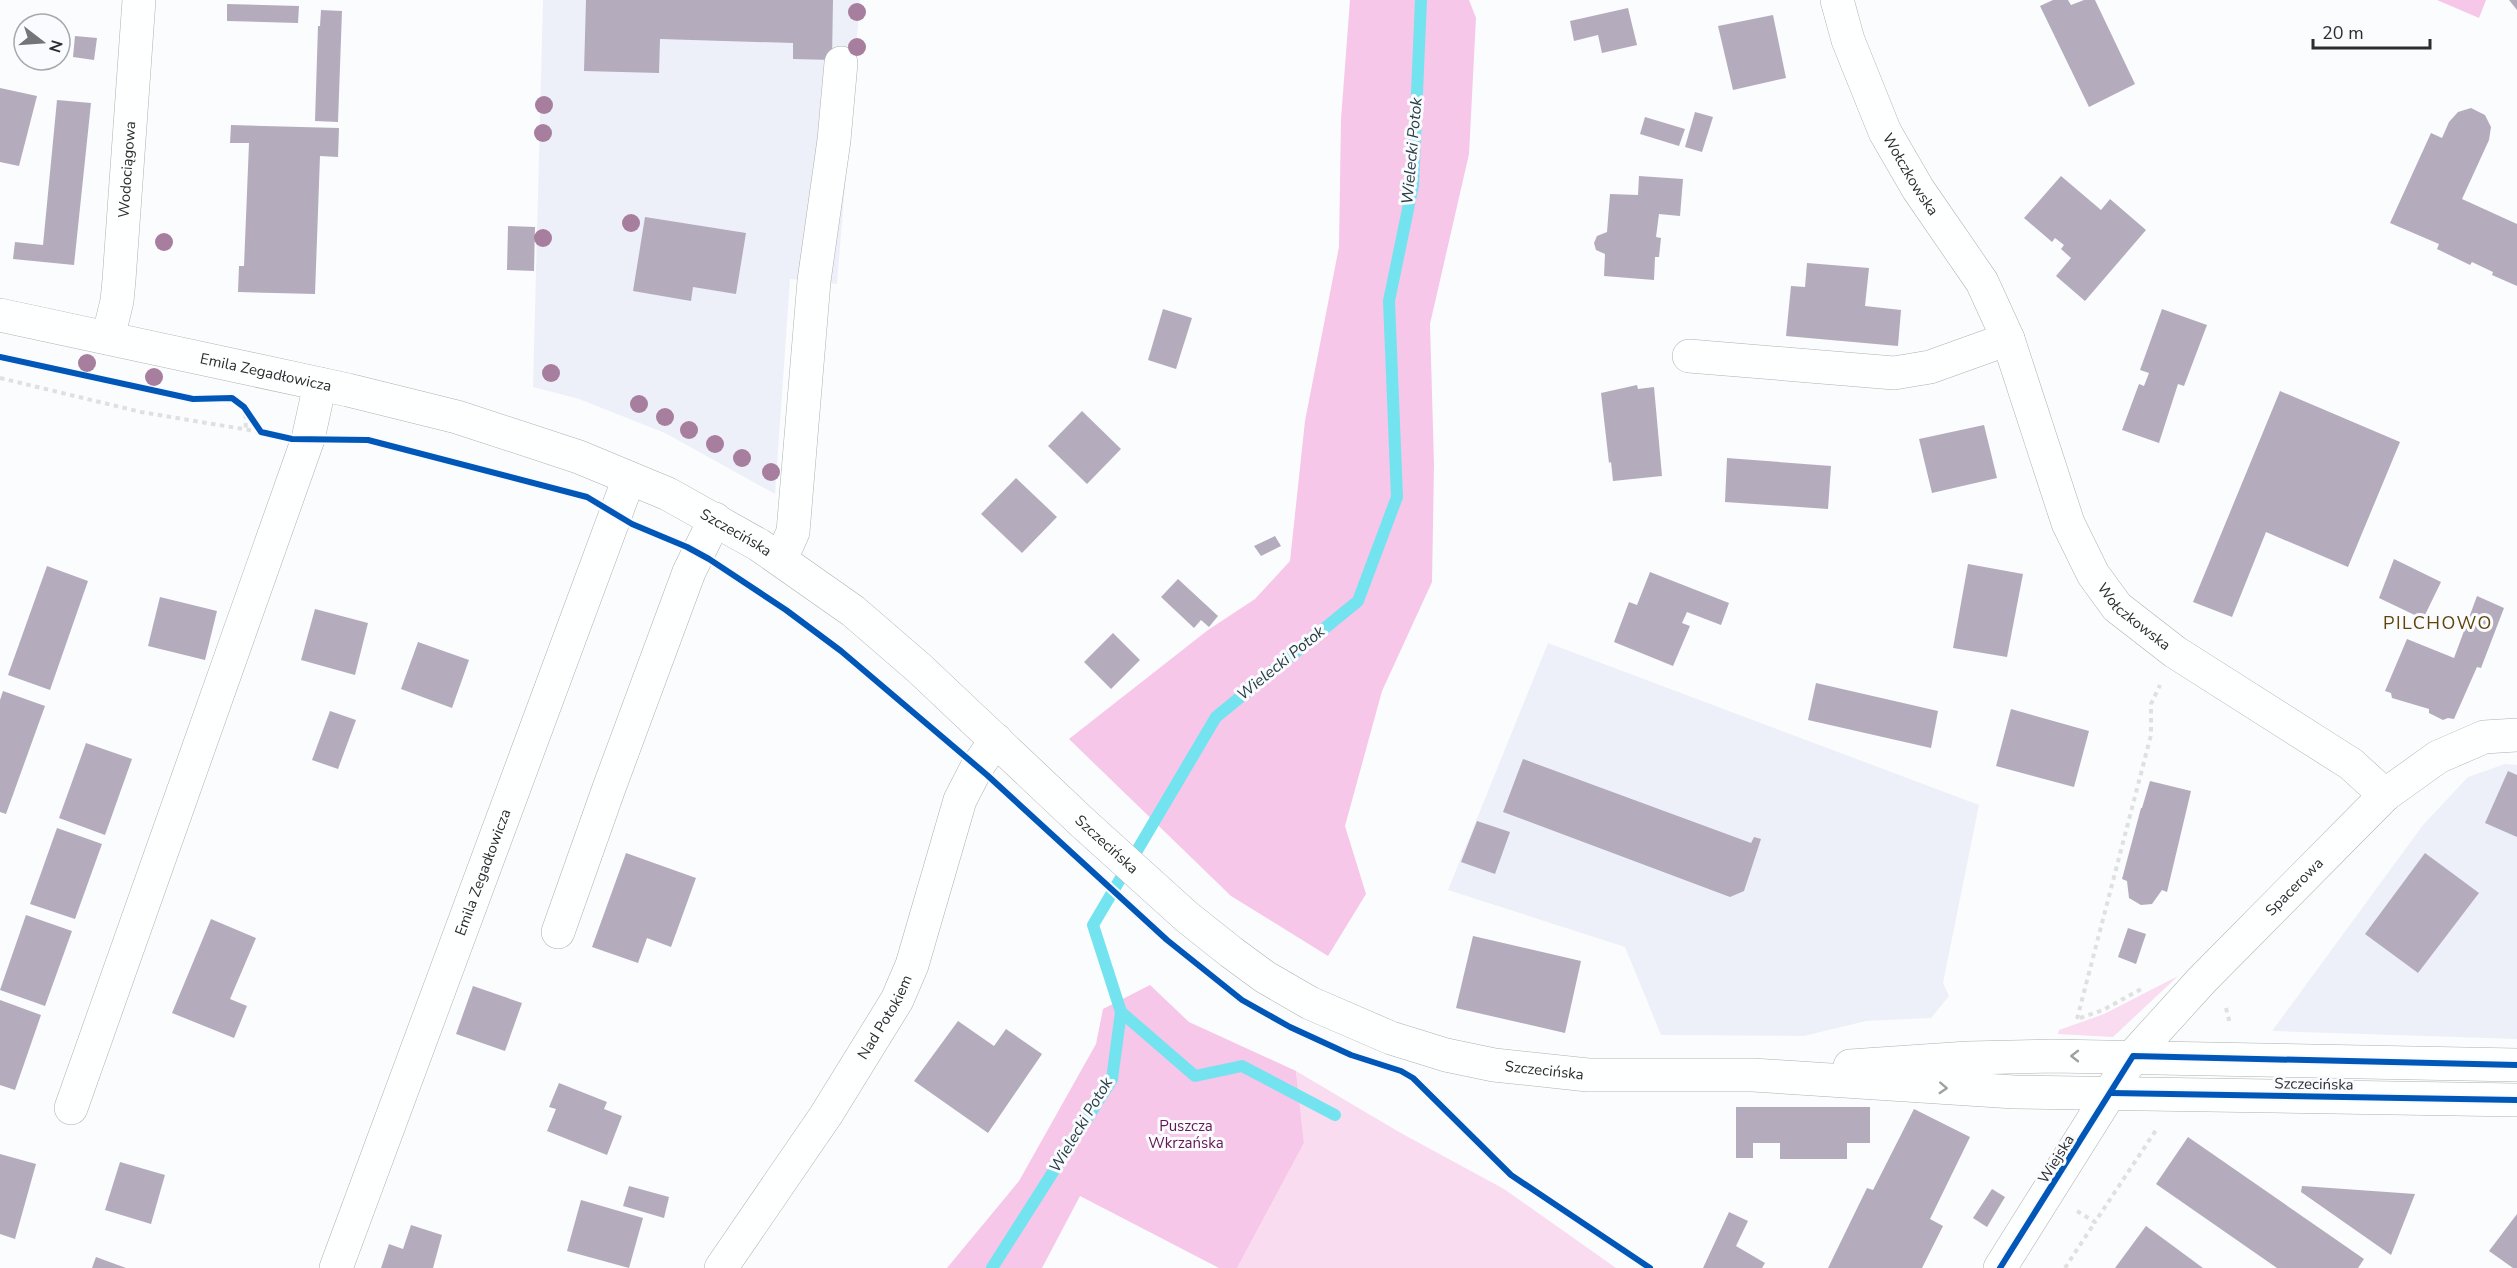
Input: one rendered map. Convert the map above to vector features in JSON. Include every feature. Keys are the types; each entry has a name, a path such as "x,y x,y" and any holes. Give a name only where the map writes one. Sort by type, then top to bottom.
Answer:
{"street":[{"name":"Wodociągowa","path":"108,338 117,301 119,280 139,0"},
{"name":"Wołczkowska","path":"1838,0 1848,40 1885,132 1918,189 1982,282 2008,339 2068,523 2093,574 2117,607 2175,652 2351,764 2385,795"},
{"path":"781,559 793,532 819,234 834,141 840,63"},
{"name":"Emila Zegadłowicza","path":"0,315 320,384 457,417 529,439"},
{"path":"1689,356 1894,373 1930,367 2008,339"},
{"path":"71,1108 308,439 320,384"},
{"name":"Szczecińska","path":"529,439 629,478 715,519 781,559 861,618 919,668 1083,824 1187,917 1265,976 1310,1003 1391,1038 1446,1055 1550,1072 1588,1075 1753,1075 2014,1092 2517,1100"},
{"name":"Emila Zegadłowicza","path":"336,1268 629,478"},
{"path":"558,932 689,572 715,519"},
{"name":"Spacerowa","path":"2111,1093 2133,1056 2202,980 2385,795 2438,757 2484,737 2517,735"},
{"name":"Nad Potokiem","path":"722,1268 826,1115 897,1000 912,965 960,800 977,767 996,740"},
{"name":"Szczecińska","path":"1753,1075 1885,1062 1968,1058 2133,1056 2517,1065"},
{"name":"Wiejska","path":"2000,1268 2111,1093"}],"path":[{"path":"0,378 141,412 261,432"},
{"path":"238,402 244,406 261,432"},
{"path":"2077,1019 2151,735 2151,704 2175,652"},
{"path":"2065,1268 2162,1121"},
{"path":"2076,1211 2095,1222"}],"shaded area":[{"path":"543,0 860,0 837,284 790,279 775,494 665,433 579,399 533,387"},
{"path":"1548,643 1979,805 1943,983 1949,996 1931,1018 1866,1021 1804,1036 1661,1035 1625,947 1448,890"},
{"path":"2505,764 2517,765 2517,1039 2272,1031 2423,825 2468,777"},
{"path":"2178,976 2113,1037 2058,1034 2059,1030 2104,1014"},
{"path":"1296,1071 1399,1132 1504,1189 1616,1268 1237,1268 1304,1143"}],"green space":[{"path":"1350,0 1469,0 1476,18 1469,154 1430,324 1434,464 1432,582 1382,691 1345,826 1366,894 1328,956 1231,896 1069,739 1208,630 1255,599 1290,561 1305,421 1339,247 1341,119"},
{"path":"2437,0 2486,0 2479,18"},
{"name":"Puszcza Wkrzańska","path":"1150,985 1189,1022 1296,1071 1304,1143 1237,1268 1219,1268 1080,1196 1042,1268 947,1268 1019,1181 1096,1044 1103,1009"}],"building":[{"path":"586,0 833,0 832,60 793,59 793,43 660,39 659,73 584,71"},
{"path":"2053,0 2068,0 2071,5 2084,0 2095,0 2135,84 2089,107 2040,6"},
{"path":"2509,0 2517,0 2517,10"},
{"path":"227,4 299,6 298,23 227,21"},
{"path":"1628,8 1637,45 1602,53 1598,35 1574,41 1570,21"},
{"path":"321,10 342,11 338,122 315,121 318,26 320,26"},
{"path":"1773,15 1786,78 1733,90 1718,26"},
{"path":"75,36 97,38 94,60 73,57"},
{"path":"0,88 37,96 19,166 0,162"},
{"path":"57,100 91,103 74,265 13,259 15,242 43,245"},
{"path":"2471,108 2485,115 2491,127 2489,140 2462,199 2517,224 2517,286 2492,275 2493,272 2472,262 2470,265 2437,249 2439,244 2390,223 2431,133 2442,138 2449,122 2458,112"},
{"path":"1695,112 1713,117 1702,152 1685,147"},
{"path":"1645,117 1685,129 1679,146 1640,134"},
{"path":"231,125 339,128 338,157 320,156 315,294 238,292 239,266 244,266 249,143 230,143"},
{"path":"1639,176 1683,179 1680,216 1659,214 1656,237 1661,238 1659,257 1655,257 1654,280 1604,276 1605,254 1596,250 1594,243 1597,236 1607,232 1610,194 1638,195"},
{"path":"2061,176 2101,210 2110,199 2146,230 2085,301 2056,276 2071,258 2061,249 2064,245 2055,238 2052,242 2024,218"},
{"path":"645,217 746,233 736,294 693,287 691,301 633,291"},
{"path":"508,226 535,227 534,271 507,270"},
{"path":"1807,263 1869,268 1865,306 1901,310 1898,346 1786,336 1791,286 1805,287"},
{"path":"1163,309 1192,318 1176,369 1148,360"},
{"path":"2162,309 2207,325 2184,386 2178,384 2159,443 2122,430 2139,384 2144,386 2149,373 2140,370"},
{"path":"1637,385 1638,389 1654,387 1662,476 1613,481 1601,393"},
{"path":"2280,391 2400,442 2348,567 2266,532 2232,617 2193,602"},
{"path":"1082,411 1121,449 1087,484 1048,446"},
{"path":"1984,425 1997,478 1932,493 1919,439"},
{"path":"1727,458 1831,466 1828,509 1725,502"},
{"path":"1016,478 1057,517 1022,553 981,514"},
{"path":"1275,536 1281,546 1261,556 1254,546"},
{"path":"2394,559 2441,582 2423,619 2379,598"},
{"path":"1968,564 2023,574 2007,657 1953,648"},
{"path":"47,566 88,581 50,690 8,675"},
{"path":"1650,572 1729,603 1721,625 1687,612 1682,623 1690,626 1673,666 1614,642 1629,602 1637,605"},
{"path":"1178,579 1218,616 1209,627 1201,620 1194,628 1161,597"},
{"path":"2477,596 2504,608 2481,668 2477,667 2454,719 2443,720 2429,713 2429,709 2392,698 2391,693 2385,691 2407,639 2454,658"},
{"path":"160,597 217,611 205,660 148,646"},
{"path":"315,609 368,623 355,675 301,660"},
{"path":"1113,633 1140,660 1111,689 1084,662"},
{"path":"418,642 469,660 452,708 401,689"},
{"path":"1816,683 1938,711 1931,748 1808,720"},
{"path":"3,691 45,706 6,814 0,812 0,700"},
{"path":"2011,709 2089,731 2074,787 1996,766"},
{"path":"330,711 356,720 338,769 312,760"},
{"path":"86,743 132,759 105,835 59,818"},
{"path":"1523,759 1751,843 1754,837 1761,839 1744,891 1730,897 1503,812"},
{"path":"2508,771 2517,775 2517,837 2485,823"},
{"path":"2150,781 2191,791 2167,892 2162,890 2152,904 2141,905 2129,898 2127,881 2122,879"},
{"path":"1477,821 1510,832 1495,874 1461,862"},
{"path":"57,828 102,844 75,919 30,904"},
{"path":"626,853 696,878 671,947 647,938 638,963 592,947"},
{"path":"2425,853 2479,893 2418,973 2365,934"},
{"path":"26,915 72,931 45,1006 0,990"},
{"path":"211,919 256,938 230,999 247,1006 234,1038 172,1013"},
{"path":"2128,928 2146,934 2136,964 2118,957"},
{"path":"1473,936 1581,961 1565,1033 1456,1008"},
{"path":"473,986 522,1003 505,1051 456,1034"},
{"path":"0,1000 41,1015 15,1090 0,1085"},
{"path":"958,1021 994,1046 1006,1029 1042,1054 988,1133 914,1081"},
{"path":"559,1083 607,1102 604,1109 622,1116 607,1155 547,1131 556,1109 549,1107"},
{"path":"1736,1107 1870,1107 1870,1143 1847,1143 1847,1159 1780,1159 1780,1143 1753,1143 1753,1158 1736,1158"},
{"path":"1914,1109 1970,1137 1930,1219 1943,1226 1922,1268 1828,1268 1867,1188 1873,1190"},
{"path":"2188,1137 2364,1259 2358,1268 2277,1268 2156,1184"},
{"path":"0,1154 36,1164 15,1239 0,1234"},
{"path":"120,1162 165,1175 151,1224 105,1210"},
{"path":"629,1186 669,1197 664,1218 623,1206"},
{"path":"2302,1186 2415,1194 2391,1255 2301,1192"},
{"path":"1992,1189 2005,1197 1987,1227 1973,1218"},
{"path":"581,1200 643,1218 629,1268 567,1251"},
{"path":"1729,1212 1748,1221 1736,1246 1765,1263 1762,1268 1703,1268"},
{"path":"2517,1214 2517,1268 2513,1268 2489,1251"},
{"path":"411,1225 442,1235 433,1268 381,1268 389,1244 403,1249"},
{"path":"2146,1226 2203,1268 2115,1268"},
{"path":"96,1257 126,1268 92,1268"}],"waterway":[{"name":"Wielecki Potok","path":"992,1268 1112,1079 1121,1012 1093,925 1216,717 1358,601 1397,497 1389,301 1413,185 1421,0"},
{"path":"1121,1012 1195,1076 1242,1066 1335,1115"}],"cycle path":[{"path":"0,357 193,399 232,398 244,407 261,432 292,439 368,440 587,497 632,524 687,547 709,559 786,610 841,651 987,775 1167,940 1242,1000 1290,1027 1351,1055 1401,1071 1413,1078 1511,1175 1650,1268"},
{"path":"2000,1268 2133,1056 2517,1065"},
{"path":"2111,1093 2517,1100"}],"district":[{"name":"PILCHOWO","path":"2438,623"}]}
